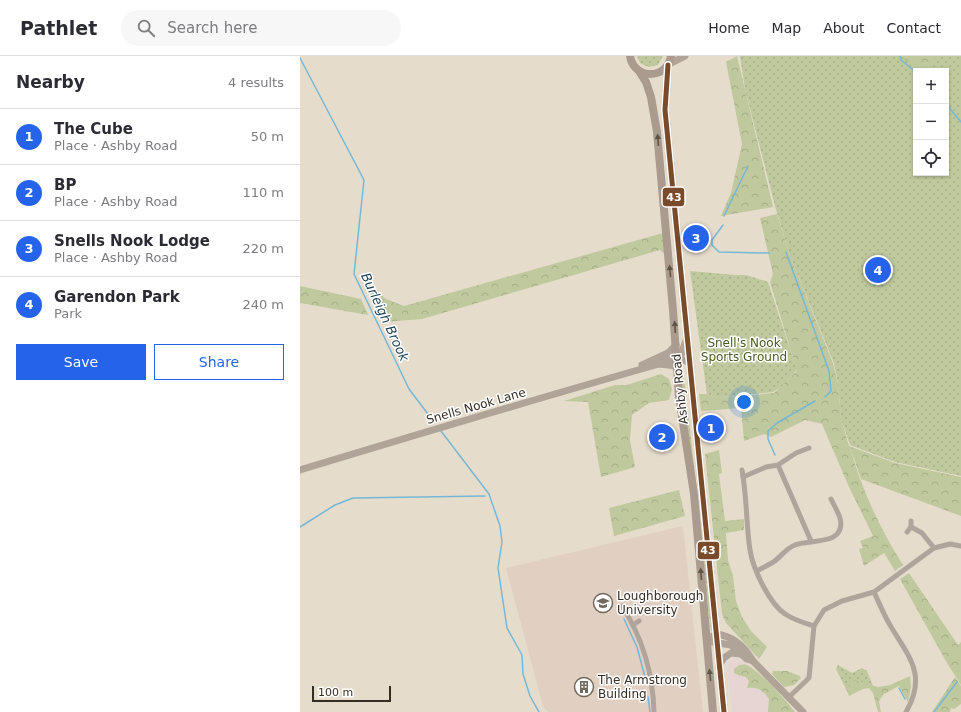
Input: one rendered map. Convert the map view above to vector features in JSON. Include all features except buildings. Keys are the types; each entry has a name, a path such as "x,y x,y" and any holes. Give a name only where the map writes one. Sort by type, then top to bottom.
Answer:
{"main road":[{"name":"Ashby Road","path":"630,56 633,65 646,82 651,97 657,127 683,430 694,501 713,712"},
{"name":"Ashby Road","path":"670,62 665,110 724,712"},
{"path":"639,71 647,74 655,74 663,71 670,62"}],"street":[{"path":"670,62 685,56"},
{"path":"678,361 687,338"},
{"path":"636,370 644,364 668,354 676,345"},
{"name":"Snells Nook Lane","path":"300,470 636,370 678,361 690,363"},
{"path":"743,477 766,467 778,465 796,452 806,450"},
{"path":"778,465 811,541"},
{"path":"742,470 747,501 750,552 762,584 776,606 786,614 814,626"},
{"path":"757,571 770,564 790,547 811,541 830,540 839,531 840,518 831,503"},
{"path":"907,532 911,524 922,533 934,548"},
{"path":"789,698 809,678 814,626 819,615 829,606 874,592 934,548 950,544 961,546"},
{"path":"874,592 890,626 911,658 915,670 916,680 912,701 906,712"},
{"path":"622,606 633,625 648,665 652,686 654,712"},
{"path":"633,625 640,621"},
{"path":"707,640 716,634 728,636 736,641 750,655 753,661 803,712"},
{"path":"707,640 731,645 747,659 753,661"},
{"path":"719,665 724,658 731,653 742,654"}],"shaded area":[{"name":"Loughborough University","path":"683,526 703,712 548,712 543,706 506,568"},
{"path":"735,657 744,661 792,712 732,712 727,664"}],"green space":[{"path":"637,56 663,56 658,65 648,67 640,63"},
{"path":"737,56 773,207 721,216 731,193 742,144 726,62"},
{"path":"740,56 961,56 961,476 895,462 850,445 841,419 838,383 834,363 790,256 775,206 745,89"},
{"path":"901,56 935,56 932,68 914,68"},
{"path":"777,214 790,256 833,363 838,384 841,419 849,446 895,463 961,477 961,516 861,479 850,447 854,462 872,508 903,565 895,571 884,553 864,566 859,549 863,548 860,541 873,536 849,487 822,424 805,420 771,437 764,434 744,441 741,408 701,411 699,394 707,394 717,398 774,393 797,371 770,282 773,274 760,218"},
{"path":"663,233 665,251 663,253 660,250 422,319 385,322 361,277 386,299 404,306"},
{"name":"Snell's Nook Sports Ground","path":"690,271 746,275 768,282 797,370 782,386 773,392 717,398 707,394"},
{"path":"300,286 361,299 368,315 300,303"},
{"path":"661,374 669,379 672,389 669,400 649,403 632,415 630,440 635,467 601,477 588,402 564,401 615,385 627,385"},
{"path":"684,377 713,629 711,632 681,379"},
{"path":"719,450 722,473 719,474 725,521 744,519 744,530 726,533 728,560 733,576 736,601 742,617 751,631 767,647 759,659 726,623 722,614 705,454"},
{"path":"679,490 685,516 614,536 609,508"},
{"path":"909,573 958,645 961,642 961,685 900,579"},
{"path":"739,665 746,665 757,672 795,712 768,712 769,699 765,693 754,688 747,688 749,681 746,677 734,673 734,669"},
{"path":"838,665 852,673 862,668 867,671 873,686 854,680 847,691 836,669"},
{"path":"773,671 787,671 800,676 801,678 794,685 784,687 772,674"},
{"path":"910,676 911,687 908,702 899,686 884,694 879,701 881,712 878,712 873,693 869,688 863,689 849,696 847,691 854,680 878,687 890,685"},
{"path":"955,677 961,686 961,704 954,709 951,708 950,712 932,712"}],"waterway":[{"path":"900,56 901,60 913,70"},
{"name":"Burleigh Brook","path":"300,58 364,180 354,274 409,389 434,422"},
{"path":"949,108 961,122"},
{"path":"724,216 748,166"},
{"path":"723,225 712,240 712,245 719,252 769,253"},
{"path":"786,252 829,371 831,391 825,397"},
{"path":"775,455 768,439 768,431 777,423 815,401"},
{"name":"Burleigh Brook","path":"441,431 489,494 500,526 502,542 498,568 507,628 522,655 523,674 530,696 539,712"},
{"path":"300,527 335,505 353,498 485,496"},
{"path":"624,619 637,647 645,677"},
{"path":"934,712 957,682"},
{"path":"899,688 905,699"},
{"path":"648,697 650,712"}],"transit line":[{"name":"43","path":"668,65 665,110 724,712"}],"place":[{"name":"Snells Nook Lodge","path":"696,238"},
{"name":"Garendon Park","path":"878,270"},
{"name":"The Cube","path":"711,428"},
{"name":"BP","path":"662,437"},
{"name":"Loughborough University","path":"603,603"},
{"name":"The Armstrong Building","path":"584,687"}]}
